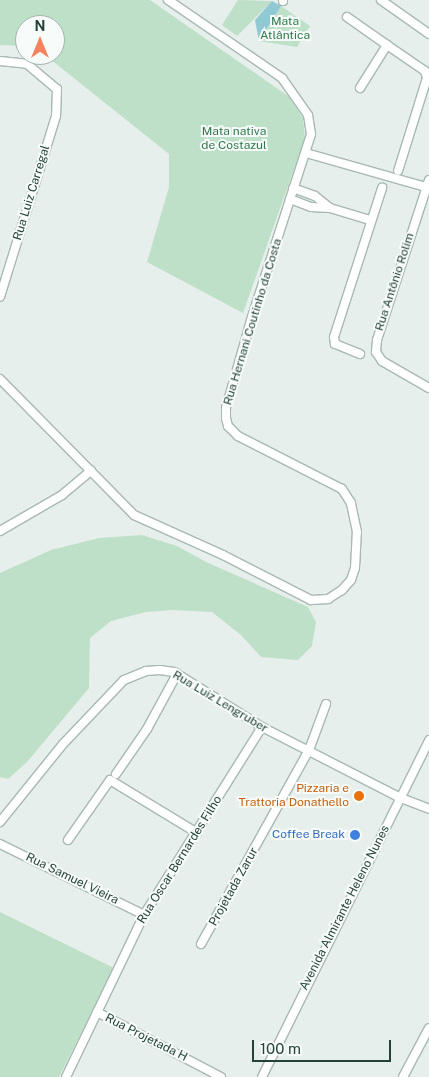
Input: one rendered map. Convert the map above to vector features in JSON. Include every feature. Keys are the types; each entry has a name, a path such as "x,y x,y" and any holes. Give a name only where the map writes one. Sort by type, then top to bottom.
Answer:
{"street":[{"name":"Rua Hernani Coutinho da Costa","path":"0,379 134,515 223,555 311,600 328,599 342,590 351,580 355,568 357,532 352,503 342,489 238,436 228,426 226,418 226,408 252,316 306,153 311,134 308,115 282,78 168,0"},
{"path":"381,0 429,34"},
{"path":"347,17 425,71 427,78 398,170"},
{"path":"360,88 387,46"},
{"name":"Rua Luiz Carregal","path":"0,61 27,64 57,89 56,116 0,297"},
{"path":"306,153 428,184"},
{"name":"Rua Antônio Rolim","path":"428,184 377,340 376,352 382,360 429,388"},
{"path":"293,188 315,196 330,208"},
{"path":"360,354 335,344 334,336 370,220 382,188"},
{"path":"290,199 311,207 330,208 370,220"},
{"path":"0,531 62,494 91,471"},
{"name":"Rua Luiz Lengruber","path":"0,822 63,744 124,680 146,671 160,670 177,674 262,727 400,798 429,809"},
{"path":"116,774 147,729 177,674"},
{"name":"Projetada Zarur","path":"201,944 309,750 326,704"},
{"name":"Rua Oscar Bernardes Filho","path":"66,1077 144,915 262,727"},
{"name":"Avenida Almirante Heleno Nunes","path":"262,1077 429,740"},
{"path":"68,840 110,780 197,833"},
{"name":"Rua Samuel Vieira","path":"0,844 144,915"},
{"name":"Rua Projetada H","path":"97,1012 222,1077"},
{"path":"403,1077 429,1028"}],"green space":[{"name":"Mata nativa de Costazul","path":"0,0 150,0 288,96 303,118 305,138 243,313 147,262 169,187 169,154 58,65 65,65 65,15 15,15 15,46 0,45"},
{"name":"Mata Atlântica","path":"238,0 272,1 237,36 222,25"},
{"name":"Mata Atlântica","path":"281,6 310,26 297,47 259,41"},
{"path":"142,535 177,546 206,562 308,607 316,622 312,646 298,660 261,657 241,635 212,612 173,610 146,612 111,621 90,638 89,688 27,762 8,779 0,777 0,573 51,550 99,538"},
{"path":"0,912 114,968 59,1077 0,1077"}],"water":[{"path":"272,1 281,6 259,41 255,20"}],"place":[{"name":"Pizzaria e Trattoria Donathello","path":"359,796"},
{"name":"Coffee Break","path":"355,835"}]}
